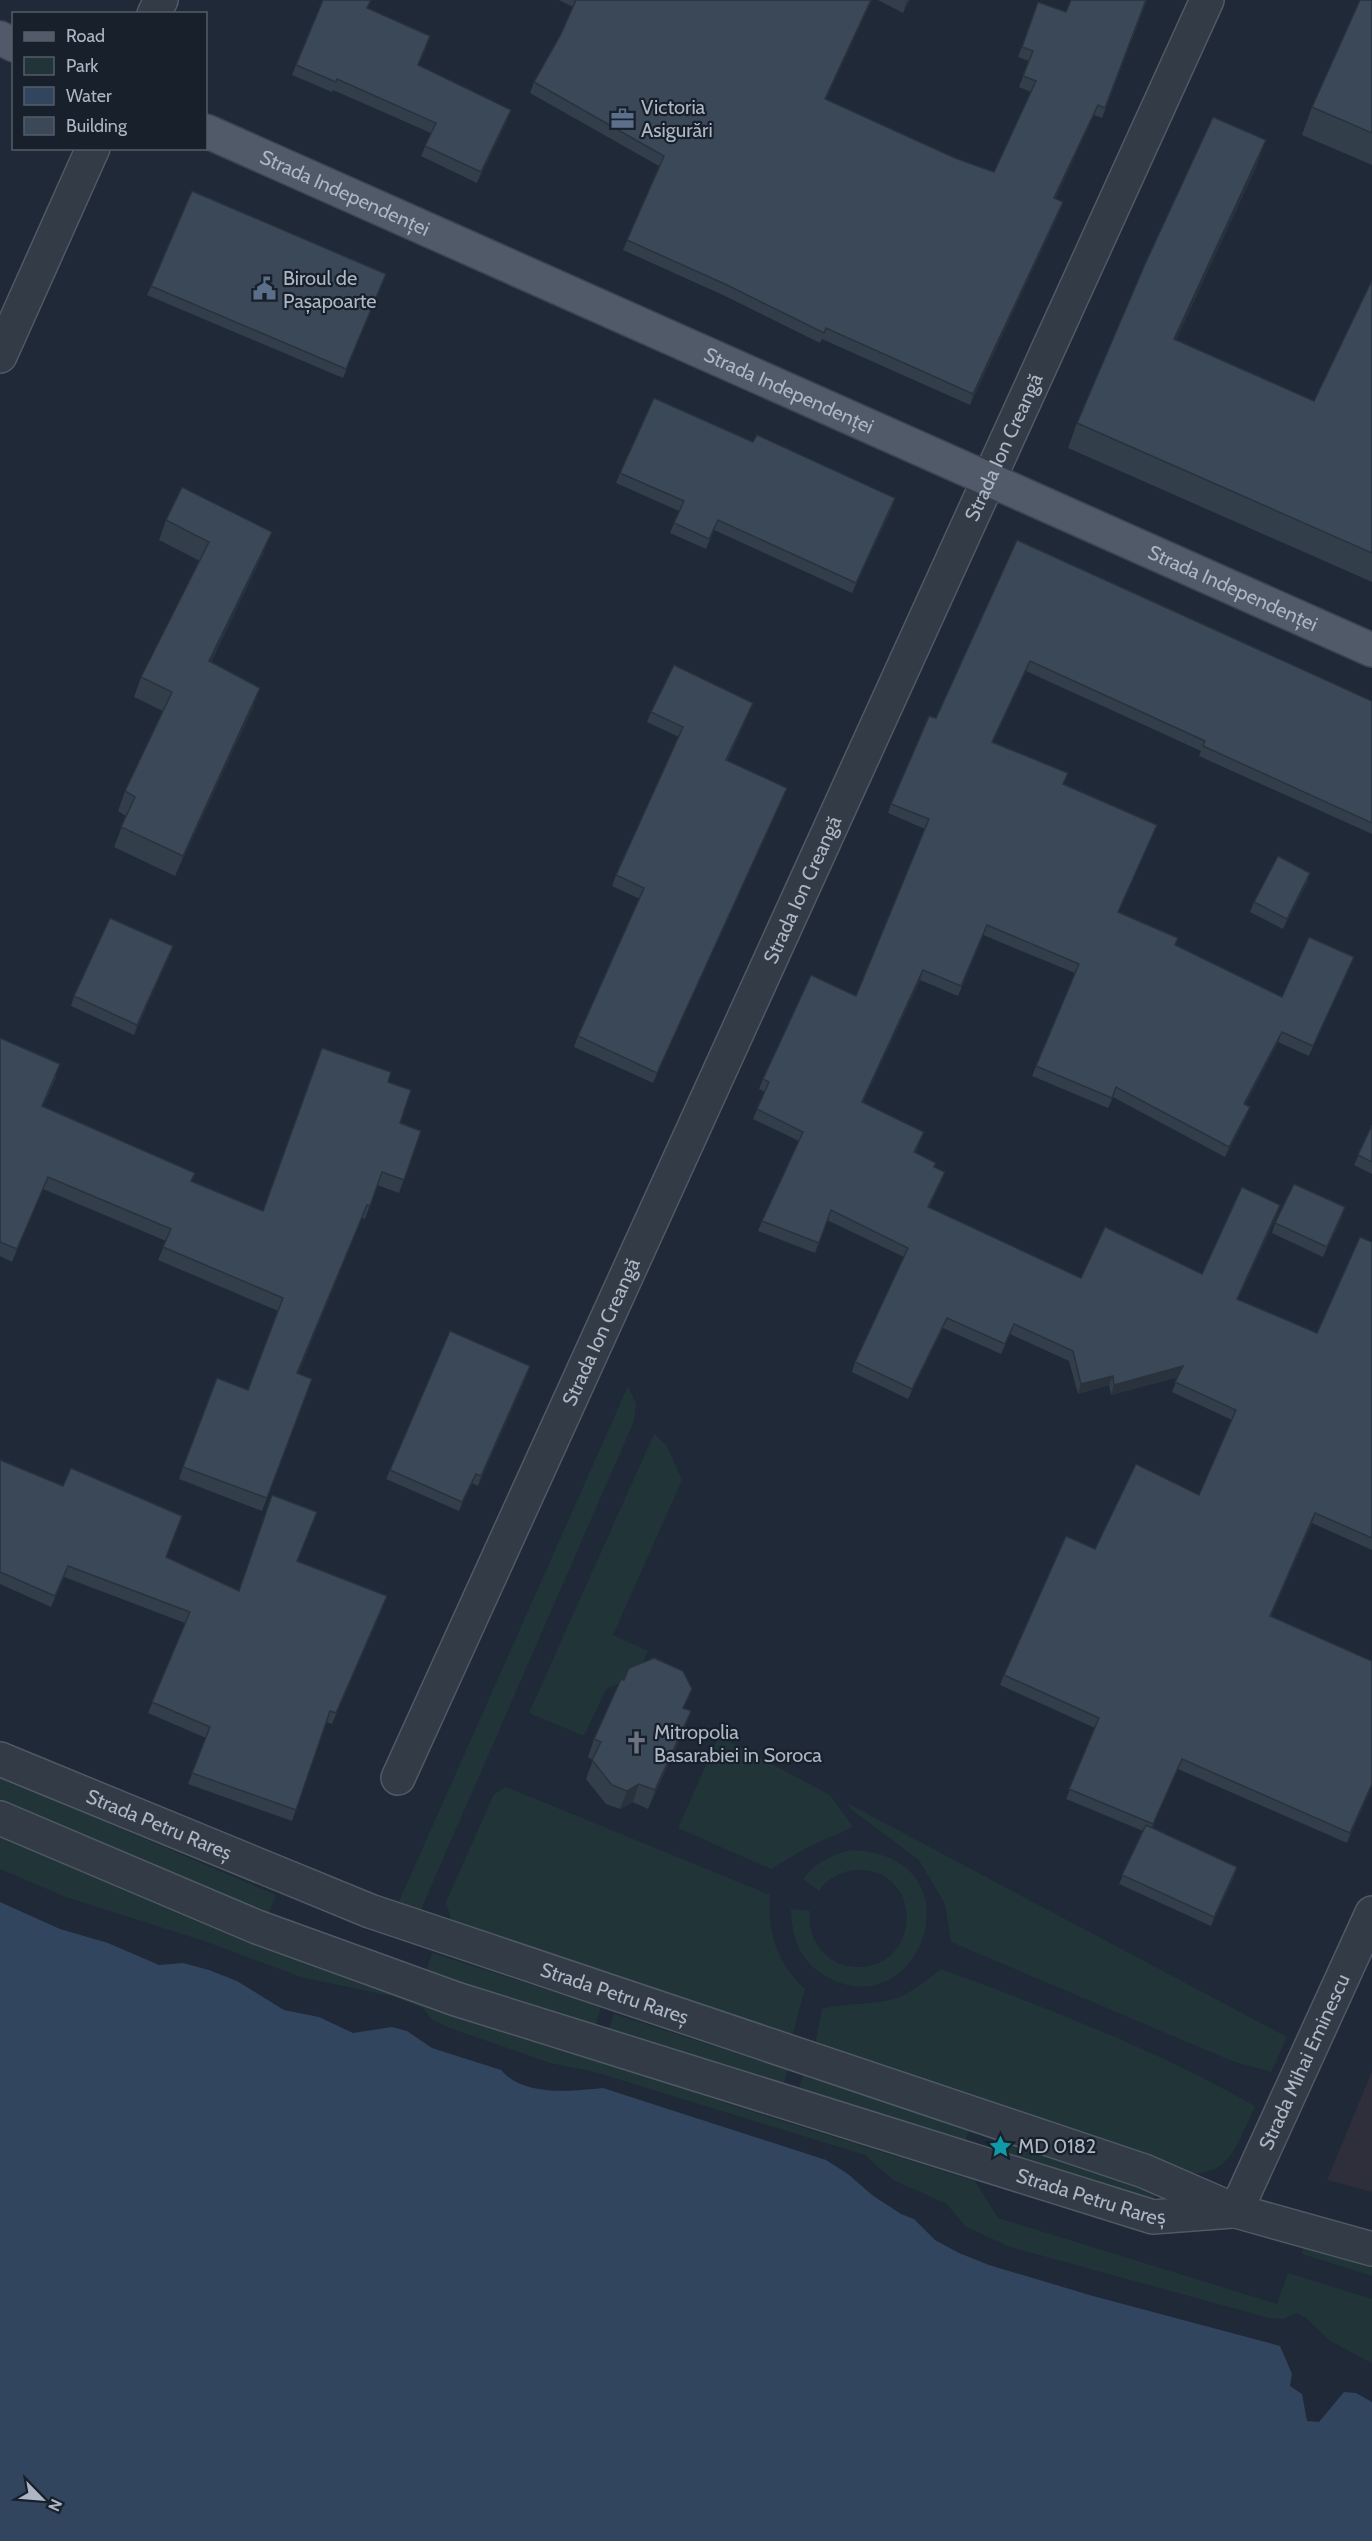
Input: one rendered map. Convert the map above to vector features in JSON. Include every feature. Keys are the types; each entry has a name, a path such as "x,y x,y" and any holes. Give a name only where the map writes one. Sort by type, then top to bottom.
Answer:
{"main road":[{"name":"Strada Independenței","path":"207,131 1372,650"}],"street":[{"name":"Strada Ion Creangă","path":"398,1778 1207,0"},
{"path":"0,356 92,150"},
{"name":"Strada Petru Rareș","path":"0,1759 370,1911 1144,2171 1236,2211 1372,2249"},
{"name":"Strada Petru Rareș","path":"0,1818 257,1927 467,2003 1153,2217 1236,2211"},
{"name":"Strada Mihai Eminescu","path":"1236,2211 1372,1913"}],"shaded area":[{"path":"1372,2071 1372,2192 1327,2180"}],"green space":[{"path":"628,1386 636,1404 634,1421 418,1916 396,1908"},
{"path":"654,1434 666,1445 682,1480 613,1635 648,1651 637,1676 606,1689 584,1736 529,1713"},
{"path":"719,1736 830,1795 853,1827 806,1848 771,1869 678,1828"},
{"path":"0,1777 276,1895 266,1920 0,1808"},
{"path":"506,1787 770,1895 770,1922 776,1946 787,1969 805,1989 791,2040 453,1926 446,1902 494,1794"},
{"path":"847,1803 1287,2037 1271,2072 1232,2061 951,1942 945,1904 919,1860 852,1810"},
{"path":"0,1833 535,2037 731,2105 975,2181 998,2218 1277,2304 1288,2273 1372,2299 1372,2363 1330,2341 1306,2318 1297,2313 1283,2319 1269,2318 1007,2246 965,2226 947,2204 893,2180 865,2155 595,2072 550,2063 450,2028 432,2020 423,2008 392,1996 304,1978 207,1942 66,1897 0,1869"},
{"path":"850,1850 891,1859 916,1879 926,1906 924,1934 911,1961 889,1980 860,1987 827,1977 810,1964 799,1948 793,1930 791,1909 810,1911 811,1929 818,1946 831,1959 839,1963 848,1966 872,1965 890,1956 902,1941 907,1922 905,1903 896,1886 881,1874 858,1870 847,1871 836,1876 826,1882 819,1891 803,1879 824,1860"},
{"path":"432,1953 601,2007 594,2030 425,1975"},
{"path":"941,1969 1061,2015 1141,2049 1255,2106 1232,2153 1215,2169 1204,2173 1189,2173 814,2050 822,2009 897,1998 915,1989"},
{"path":"614,2014 788,2070 782,2088 608,2032"},
{"path":"803,2076 969,2128 965,2143 798,2092"},
{"path":"995,2135 1157,2191 1154,2201 989,2153"},
{"path":"1304,2239 1372,2259 1372,2276 1302,2254"}],"water":[{"path":"0,1902 60,1929 108,1943 159,1965 183,1963 209,1970 237,1981 284,2010 319,2017 353,2033 392,2027 407,2031 432,2048 501,2070 522,2085 564,2091 603,2088 826,2160 848,2174 872,2195 901,2214 914,2219 935,2240 959,2253 989,2265 1093,2296 1280,2346 1292,2374 1290,2386 1302,2394 1307,2421 1319,2422 1344,2392 1356,2393 1372,2402 1372,2541 0,2541"}],"building":[{"path":"323,0 371,0 367,8 430,36 418,65 511,110 481,172 425,146 436,123 337,79 336,82 296,65"},
{"path":"576,0 871,0 825,99 955,158 994,172 1036,81 1023,76 1033,51 1022,47 1038,2 1066,12 1071,0 1146,0 1105,108 1098,105 1054,198 1063,202 973,394 826,328 824,333 727,285 627,240 664,156 534,82 561,34"},
{"path":"1360,0 1372,0 1372,133 1312,107"},
{"path":"1213,117 1266,140 1174,339 1314,401 1372,280 1372,553 1077,423 1145,264"},
{"name":"Biroul de Pașapoarte","path":"192,191 386,274 346,369 151,286"},
{"path":"654,398 753,442 757,435 895,498 856,583 718,520 709,539 674,523 684,501 620,473"},
{"path":"182,487 272,532 209,661 260,688 183,856 121,827 135,797 125,791 172,692 141,677 209,542 166,520"},
{"path":"1017,540 1372,701 1372,823 1203,746 1205,741 1030,661 992,742 1068,773 1063,784 1157,825 1118,912 1178,938 1175,945 1282,997 1309,937 1354,957 1313,1046 1282,1032 1244,1104 1250,1107 1229,1147 1116,1087 1112,1098 1036,1066 1079,964 987,925 961,986 923,970 862,1102 924,1132 914,1152 936,1163 934,1167 945,1172 928,1207 1081,1278 1105,1227 1202,1274 1242,1187 1280,1205 1237,1299 1317,1333 1360,1237 1372,1242 1372,1538 1315,1513 1270,1616 1372,1661 1372,1784 1350,1833 1182,1759 1153,1824 1069,1789 1099,1718 1004,1675 1066,1536 1095,1549 1136,1464 1199,1495 1236,1410 1175,1382 1183,1366 1114,1385 1113,1376 1081,1384 1073,1351 1014,1324 1005,1344 947,1318 912,1389 855,1362 908,1248 831,1210 819,1243 762,1221 803,1132 757,1109 769,1082 763,1079 811,975 856,996 929,819 891,804 929,716 936,718"},
{"path":"674,665 753,703 726,760 787,788 657,1073 578,1036 644,888 616,875 683,727 651,712"},
{"path":"1278,856 1310,873 1287,919 1254,902"},
{"path":"110,918 173,946 137,1025 74,996"},
{"path":"0,1038 60,1064 42,1106 195,1173 191,1181 263,1211 322,1048 391,1072 388,1082 411,1090 400,1123 421,1131 404,1180 382,1172 370,1206 367,1205 297,1373 312,1379 267,1498 183,1467 217,1378 248,1390 283,1298 163,1247 171,1229 48,1177 17,1249 0,1242"},
{"path":"1372,1125 1372,1162 1358,1155"},
{"path":"1294,1184 1345,1207 1327,1247 1275,1223"},
{"path":"450,1331 530,1366 481,1476 476,1474 462,1502 390,1470"},
{"path":"0,1460 63,1486 71,1468 182,1516 166,1557 239,1591 272,1495 317,1512 297,1561 387,1596 336,1713 330,1711 296,1810 192,1773 210,1727 152,1702 190,1612 68,1566 55,1596 0,1572"},
{"name":"Mitropolia Basarabiei in Soroca","path":"654,1658 683,1671 692,1689 683,1708 691,1711 655,1790 639,1784 627,1791 612,1785 592,1760 601,1742 594,1739 621,1679 624,1680 629,1668"},
{"path":"1146,1825 1237,1867 1214,1917 1122,1875"}],"place":[{"name":"Victoria Asigurări","path":"623,119"},
{"name":"Biroul de Pașapoarte","path":"265,289"},
{"name":"Mitropolia Basarabiei in Soroca","path":"636,1743"},
{"name":"MD 0182","path":"1000,2146"}]}
